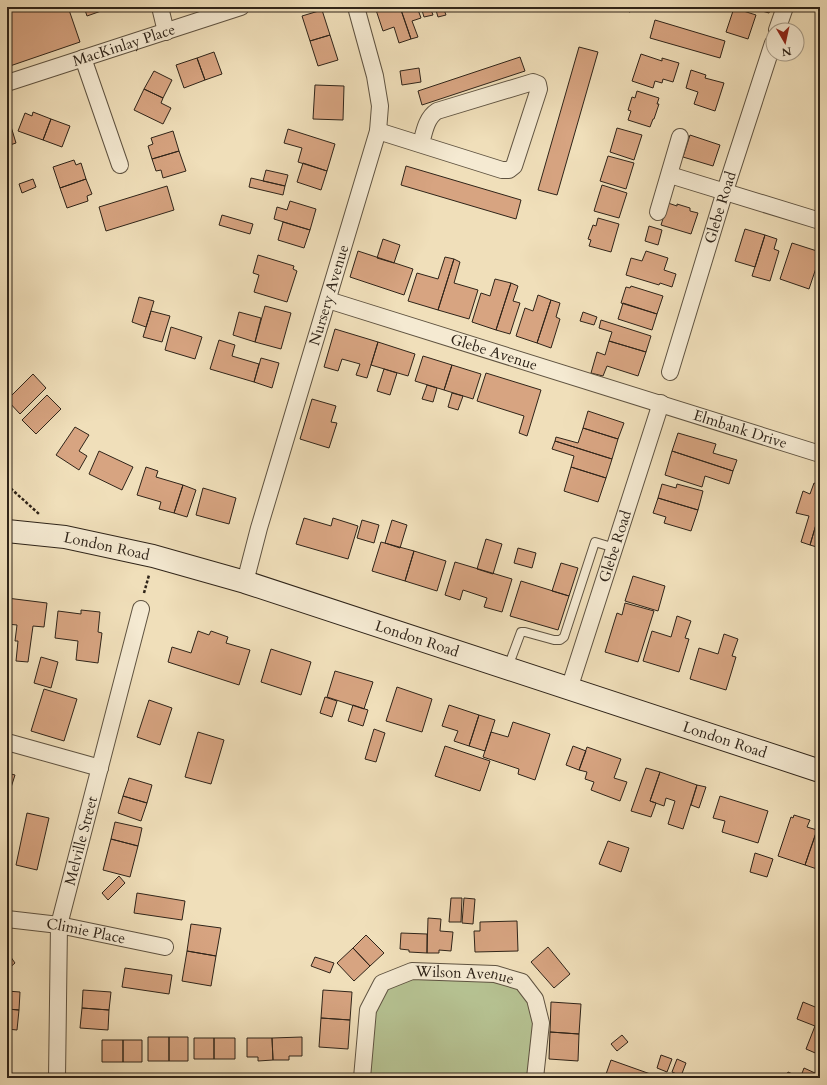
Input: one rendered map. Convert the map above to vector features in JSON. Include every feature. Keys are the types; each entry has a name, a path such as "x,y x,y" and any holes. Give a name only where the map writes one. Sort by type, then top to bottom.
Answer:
{"main road":[{"name":"London Road","path":"7,531 65,537 153,556 245,582 820,771"}],"street":[{"path":"160,7 166,32"},
{"name":"MacKinlay Place","path":"7,82 241,7"},
{"name":"Nursery Avenue","path":"245,582 259,528 378,131 380,106 376,76 356,7"},
{"path":"779,22 784,7"},
{"path":"83,58 120,165"},
{"name":"Glebe Road","path":"670,372 725,191 767,62"},
{"path":"378,131 502,170 509,170 514,166 539,89 538,84 533,82 437,111 432,114 428,120 421,144"},
{"path":"658,212 680,137"},
{"path":"670,175 820,221"},
{"name":"Glebe Avenue","path":"328,300 661,403"},
{"name":"Glebe Road","path":"570,689 661,403"},
{"name":"Elmbank Drive","path":"661,403 820,454"},
{"name":"Melville Street","path":"57,1078 59,925 141,609"},
{"path":"7,742 100,768"},
{"name":"Climie Place","path":"7,919 59,925 165,947"},
{"name":"Wilson Avenue","path":"362,1078 368,1010 382,983 412,971 495,974 522,982 535,999 541,1023 534,1078"}],"lane":[{"path":"508,668 521,632 554,640 560,640 564,637 595,542 615,548"}],"path":[{"path":"7,485 42,516"},
{"path":"141,609 153,556"}],"green space":[{"path":"412,971 495,974 535,999 535,1078 362,1078 382,983"}],"building":[{"path":"17,7 68,7 80,42 7,67 7,10"},
{"path":"84,7 103,7 104,10 87,16"},
{"path":"375,7 400,7 411,39 399,43 394,27 383,31"},
{"path":"400,7 417,7 421,18 412,21 418,37 411,39"},
{"path":"421,7 430,7 433,15 424,17"},
{"path":"435,7 443,7 446,15 438,17"},
{"path":"628,7 645,7 629,12"},
{"path":"756,7 771,7 769,13 755,9"},
{"path":"734,8 756,15 748,39 726,32"},
{"path":"322,10 330,35 310,41 302,16"},
{"path":"655,20 725,41 720,58 650,38"},
{"path":"330,35 338,60 318,66 310,41"},
{"path":"579,47 598,52 557,195 538,190"},
{"path":"214,52 222,74 205,80 197,58"},
{"path":"641,54 662,61 662,58 679,63 673,82 663,79 662,83 655,81 653,88 632,81"},
{"path":"520,57 525,71 422,105 418,91"},
{"path":"197,58 205,80 184,88 176,65"},
{"path":"419,68 421,82 402,85 400,71"},
{"path":"691,70 706,75 705,78 724,83 715,111 694,104 698,92 686,88"},
{"path":"154,71 172,80 163,98 144,89"},
{"path":"315,85 344,86 343,120 313,119"},
{"path":"144,89 163,98 161,103 171,108 163,124 134,110"},
{"path":"637,91 659,98 657,104 659,104 650,127 628,120 631,111 628,110 632,97 635,98"},
{"path":"33,112 51,119 43,140 18,131 25,113 32,116"},
{"path":"51,119 70,126 62,147 43,140"},
{"path":"9,120 16,143 7,146 7,121"},
{"path":"617,128 642,135 634,160 610,152"},
{"path":"288,129 335,144 327,171 298,162 302,148 284,143"},
{"path":"173,131 179,151 152,159 148,146 153,144 151,138"},
{"path":"690,135 720,145 713,166 683,157"},
{"path":"179,151 186,171 163,178 161,170 156,171 152,159"},
{"path":"608,156 634,163 626,189 600,181"},
{"path":"74,160 76,165 81,163 86,179 60,188 53,167"},
{"path":"303,163 327,171 321,190 297,182"},
{"path":"406,166 521,200 516,219 401,185"},
{"path":"266,170 288,175 285,186 263,181"},
{"path":"251,178 285,186 283,195 249,187"},
{"path":"33,179 36,187 22,193 19,184"},
{"path":"86,179 92,194 87,196 88,201 67,208 60,188"},
{"path":"602,185 627,193 619,218 594,211"},
{"path":"167,186 174,210 106,231 99,207"},
{"path":"290,201 316,209 310,230 274,219 277,207 287,210"},
{"path":"668,203 690,208 690,211 698,213 691,234 661,225"},
{"path":"222,215 253,224 250,234 219,225"},
{"path":"598,218 619,224 611,252 589,246 591,240 588,239 593,225 596,226"},
{"path":"283,222 310,230 304,248 278,240"},
{"path":"649,226 662,230 658,245 645,241"},
{"path":"745,229 765,235 755,267 735,261"},
{"path":"765,235 777,239 774,249 779,251 770,281 752,276"},
{"path":"383,239 400,245 394,263 377,258"},
{"path":"792,243 820,252 809,289 780,279"},
{"path":"358,251 413,269 404,295 350,277"},
{"path":"646,251 668,258 664,270 676,274 672,287 660,283 659,285 626,275 631,258 642,261"},
{"path":"258,255 294,266 293,269 297,271 287,302 254,292 259,275 253,273"},
{"path":"445,257 454,259 438,310 408,301 417,273 438,279"},
{"path":"454,259 460,262 454,283 478,290 469,319 438,310"},
{"path":"495,279 511,283 496,330 472,322 481,293 490,296"},
{"path":"511,283 518,286 513,301 520,303 510,334 496,330"},
{"path":"631,286 663,296 657,314 621,303 626,287 630,288"},
{"path":"538,295 551,300 537,343 516,336 525,308 533,311"},
{"path":"139,297 154,301 146,327 132,322"},
{"path":"551,300 560,303 556,317 560,319 551,348 537,343"},
{"path":"623,303 657,314 652,330 618,319"},
{"path":"265,306 291,313 281,349 255,342"},
{"path":"151,311 170,316 162,342 143,337"},
{"path":"239,312 261,318 255,342 233,335"},
{"path":"583,312 597,317 594,325 580,321"},
{"path":"601,320 651,336 646,352 609,341 612,332 599,328"},
{"path":"171,327 202,337 195,359 165,350"},
{"path":"335,329 378,342 367,378 356,375 360,364 342,359 338,371 324,367"},
{"path":"219,340 235,345 232,356 259,364 254,382 210,369"},
{"path":"609,341 646,352 638,376 607,366 603,376 591,373 597,352 605,355"},
{"path":"378,342 415,354 408,376 371,365"},
{"path":"423,356 452,365 444,390 415,381"},
{"path":"261,358 279,363 272,388 254,382"},
{"path":"452,365 481,374 473,399 444,390"},
{"path":"384,369 397,373 390,395 377,391"},
{"path":"486,373 541,390 527,436 519,433 524,416 477,401"},
{"path":"33,374 46,388 20,414 7,400"},
{"path":"427,385 437,388 433,402 422,399"},
{"path":"452,393 463,396 458,410 448,407"},
{"path":"47,395 61,409 36,434 22,420"},
{"path":"312,399 336,406 331,422 337,423 329,448 300,439"},
{"path":"588,411 624,423 618,439 583,428"},
{"path":"75,427 89,435 79,451 87,456 79,470 56,455"},
{"path":"583,428 618,439 612,459 555,441 556,437 578,443"},
{"path":"678,433 716,444 713,453 737,460 733,471 672,451"},
{"path":"555,441 612,459 606,478 571,467 574,456 552,449"},
{"path":"99,451 133,467 122,490 89,474"},
{"path":"672,451 733,471 729,484 705,476 702,487 665,475"},
{"path":"146,467 158,471 156,477 183,485 174,513 159,509 161,502 137,495"},
{"path":"571,467 606,478 598,502 564,491"},
{"path":"814,483 820,485 820,511 810,545 801,542 809,516 796,513 803,491 810,494"},
{"path":"662,484 676,488 677,484 703,491 698,510 658,498"},
{"path":"183,485 196,490 187,517 174,513"},
{"path":"203,488 236,498 229,524 196,515"},
{"path":"658,498 698,510 691,531 664,523 666,517 653,513"},
{"path":"820,511 820,548 810,545"},
{"path":"304,518 331,526 333,518 358,526 348,559 296,544"},
{"path":"362,520 379,525 374,543 357,538"},
{"path":"392,520 407,525 400,548 385,543"},
{"path":"486,539 502,544 493,574 477,569"},
{"path":"381,542 414,551 405,581 372,571"},
{"path":"518,548 536,553 532,568 514,563"},
{"path":"414,551 446,561 437,591 405,581"},
{"path":"455,562 512,579 502,612 484,607 487,598 463,590 460,600 445,595"},
{"path":"561,563 578,568 569,596 552,591"},
{"path":"633,576 665,586 658,611 625,601"},
{"path":"521,581 569,596 558,630 510,616"},
{"path":"7,598 47,603 44,627 33,626 28,662 16,661 18,641 15,641 17,625 7,624"},
{"path":"625,603 654,611 638,662 605,652 617,613 622,615"},
{"path":"81,610 100,612 98,632 102,633 98,663 76,660 78,641 55,638 58,611 81,614"},
{"path":"677,616 691,621 685,638 689,639 679,672 643,661 652,631 671,637"},
{"path":"198,631 209,635 211,631 228,637 226,643 250,650 239,685 168,662 172,647 191,653"},
{"path":"724,634 738,639 732,656 736,657 726,690 690,679 699,648 718,654"},
{"path":"271,649 311,662 301,695 261,682"},
{"path":"41,657 58,662 51,688 34,683"},
{"path":"335,671 373,682 364,709 327,697"},
{"path":"397,687 432,699 422,732 386,721"},
{"path":"44,689 77,699 64,741 31,731"},
{"path":"325,697 337,701 332,717 320,713"},
{"path":"149,700 172,708 160,745 137,737"},
{"path":"353,705 368,710 363,726 348,721"},
{"path":"449,705 479,715 469,746 454,741 458,731 442,726"},
{"path":"479,715 495,720 485,751 469,746"},
{"path":"513,722 550,734 535,780 518,774 519,769 483,757 491,732 508,737"},
{"path":"374,729 385,733 376,762 365,759"},
{"path":"198,732 224,740 211,784 185,777"},
{"path":"445,746 490,761 480,791 435,776"},
{"path":"573,746 586,751 579,770 566,765"},
{"path":"587,747 621,759 614,778 627,782 620,801 591,790 594,782 585,779 587,772 579,770"},
{"path":"646,768 660,772 650,801 656,803 651,817 631,811"},
{"path":"660,772 697,785 683,829 668,824 675,801 666,798 664,806 650,801"},
{"path":"7,773 15,775 7,800"},
{"path":"129,778 152,785 147,803 123,796"},
{"path":"697,785 706,787 699,808 691,805"},
{"path":"123,796 147,803 141,821 118,813"},
{"path":"720,796 768,811 758,843 722,832 725,821 713,818"},
{"path":"27,813 49,818 37,870 16,865"},
{"path":"794,815 810,820 807,827 817,830 805,865 778,856 791,817 793,818"},
{"path":"115,822 142,828 138,846 111,839"},
{"path":"819,824 820,825 820,870 805,865"},
{"path":"111,839 138,846 130,877 103,870"},
{"path":"608,841 629,848 621,872 599,864"},
{"path":"755,853 773,859 767,877 750,872"},
{"path":"119,876 125,883 108,900 102,893"},
{"path":"137,893 185,901 182,920 134,913"},
{"path":"451,898 462,898 461,922 449,922"},
{"path":"464,898 475,899 473,924 462,923"},
{"path":"428,918 441,919 440,931 453,932 451,951 439,950 439,953 427,953"},
{"path":"517,921 518,951 475,952 474,931 480,931 480,922"},
{"path":"191,924 221,928 216,956 187,951"},
{"path":"401,933 427,934 427,953 409,952 409,950 400,949"},
{"path":"366,935 384,953 370,966 353,948"},
{"path":"548,947 570,974 554,988 531,962"},
{"path":"353,948 370,966 354,981 337,963"},
{"path":"187,951 216,956 211,986 182,981"},
{"path":"8,953 15,963 7,970 7,954"},
{"path":"315,957 334,963 330,973 311,966"},
{"path":"125,968 172,975 169,994 122,987"},
{"path":"83,990 111,992 109,1010 82,1008"},
{"path":"323,990 352,992 350,1020 321,1018"},
{"path":"7,991 20,992 19,1010 7,1009"},
{"path":"551,1002 581,1004 579,1034 550,1032"},
{"path":"803,1002 820,1009 820,1055 806,1049 815,1026 797,1019"},
{"path":"82,1008 109,1010 108,1030 80,1028"},
{"path":"7,1009 19,1010 17,1030 7,1029"},
{"path":"321,1018 350,1020 348,1049 319,1047"},
{"path":"550,1032 579,1034 578,1061 549,1059"},
{"path":"622,1035 628,1042 617,1051 611,1044"},
{"path":"148,1037 169,1037 169,1061 148,1061"},
{"path":"169,1037 188,1037 188,1061 169,1061"},
{"path":"302,1037 302,1056 289,1056 289,1060 273,1060 272,1038"},
{"path":"194,1038 214,1038 214,1059 194,1059"},
{"path":"214,1038 235,1038 235,1059 214,1059"},
{"path":"247,1038 272,1038 273,1060 258,1061 258,1057 247,1057"},
{"path":"102,1040 123,1040 123,1062 102,1062"},
{"path":"123,1040 142,1040 142,1062 123,1062"},
{"path":"661,1055 672,1059 667,1072 657,1068"},
{"path":"677,1059 686,1063 681,1076 672,1072"},
{"path":"611,1060 656,1076 655,1078 605,1077"},
{"path":"804,1068 815,1073 813,1078 805,1078 801,1076"},
{"path":"788,1072 799,1077 785,1078"},
{"path":"815,1073 820,1075 820,1078 813,1078"}]}
